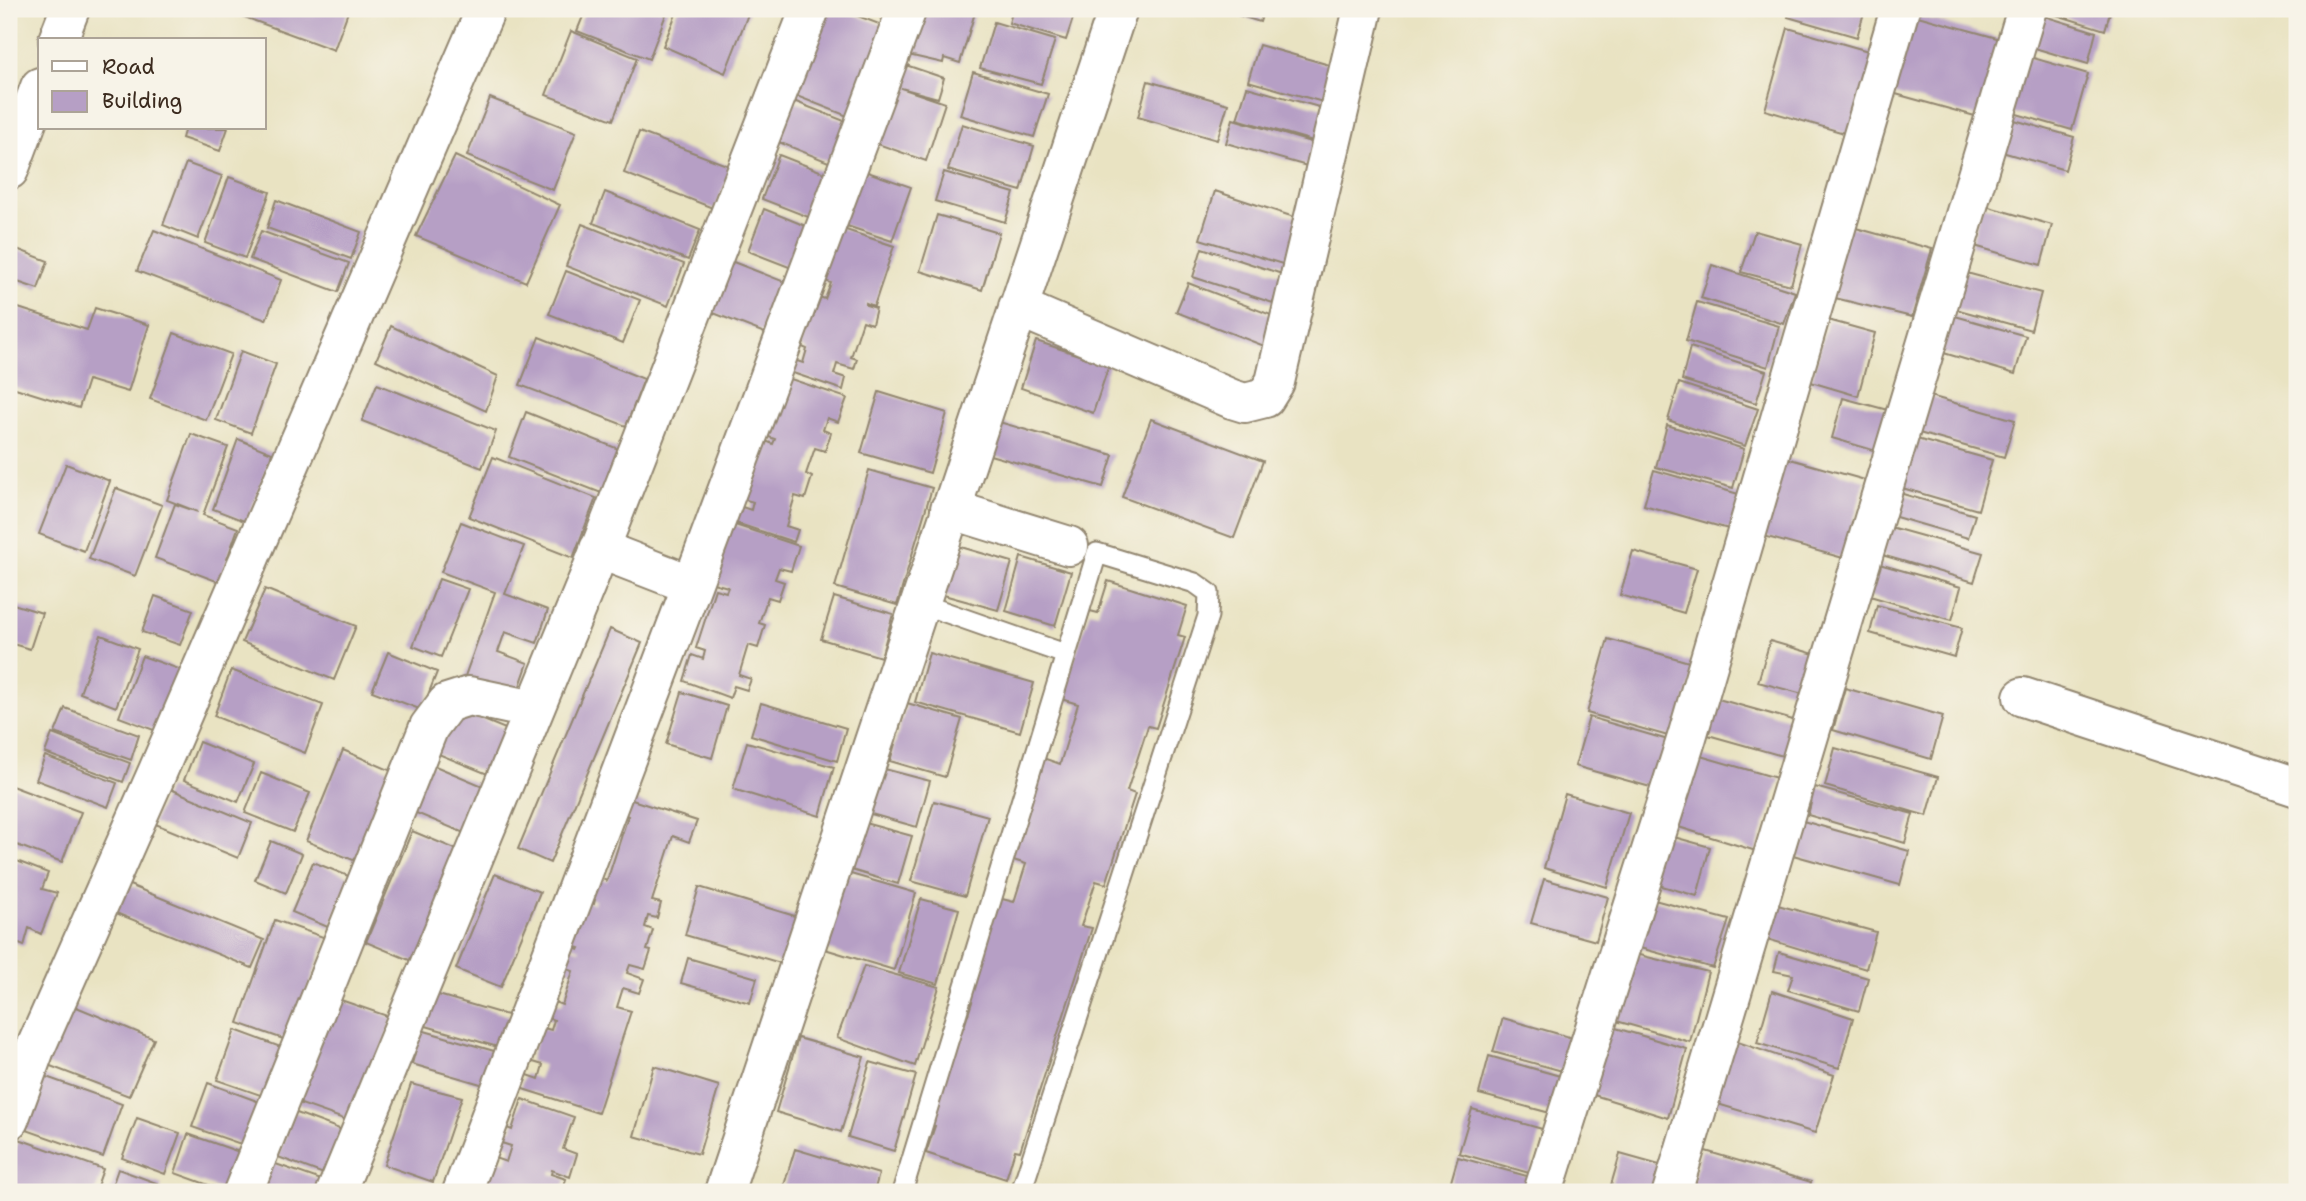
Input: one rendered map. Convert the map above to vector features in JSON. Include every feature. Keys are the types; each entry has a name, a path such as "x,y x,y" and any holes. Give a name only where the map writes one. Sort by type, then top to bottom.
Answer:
{"street":[{"path":"59,38 70,9"},
{"path":"9,1120 35,1049 152,786 486,9"},
{"path":"336,1192 599,549 810,9"},
{"path":"462,1192 908,9"},
{"path":"724,1192 1118,9"},
{"path":"1018,307 1232,400 1245,403 1265,398 1275,382 1363,9"},
{"path":"1543,1192 1687,737 1900,9"},
{"path":"1672,1192 2027,9"},
{"path":"9,170 38,92"},
{"path":"950,509 1069,546"},
{"path":"599,549 692,585"},
{"path":"243,1192 429,727 447,703 469,696 534,710"},
{"path":"2023,698 2297,787"}],"lane":[{"path":"902,1192 1097,554 1195,583 1209,593 1208,616 1021,1192"},
{"path":"919,603 1065,654"}],"building":[{"path":"242,9 349,9 334,50 239,15"},
{"path":"586,9 668,9 649,59 577,31"},
{"path":"678,9 750,9 725,73 663,46"},
{"path":"827,9 839,9 890,28 855,119 794,95"},
{"path":"920,9 976,9 960,63 944,58 943,63 904,54"},
{"path":"1013,9 1076,9 1066,40 1009,23"},
{"path":"1218,9 1264,9 1260,22"},
{"path":"1790,9 1865,9 1857,37 1788,17"},
{"path":"2037,9 2111,9 2105,30"},
{"path":"1907,13 2004,40 1982,118 1885,91"},
{"path":"2037,14 2096,32 2088,64 2028,46"},
{"path":"994,22 1055,40 1041,84 980,68"},
{"path":"1788,28 1882,55 1858,137 1765,110"},
{"path":"571,31 637,58 613,120 546,95"},
{"path":"1259,45 1333,66 1323,102 1248,81"},
{"path":"2020,54 2088,74 2072,130 2003,110"},
{"path":"897,62 944,78 938,98 901,88 945,103 926,161 872,142"},
{"path":"973,72 1048,94 1034,137 960,115"},
{"path":"1148,81 1228,104 1217,140 1138,117"},
{"path":"1247,87 1337,112 1327,145 1237,119"},
{"path":"490,98 576,132 553,190 467,156"},
{"path":"786,98 852,124 836,165 771,139"},
{"path":"2004,117 2074,137 2065,170 1995,150"},
{"path":"1233,119 1314,143 1307,166 1226,143"},
{"path":"962,124 1034,146 1021,191 948,170"},
{"path":"184,130 227,130 220,151 182,138"},
{"path":"639,132 732,167 715,209 624,173"},
{"path":"779,155 838,178 821,222 762,199"},
{"path":"455,156 560,205 526,282 416,236"},
{"path":"186,163 222,176 198,239 163,225"},
{"path":"856,168 911,187 892,241 838,223"},
{"path":"944,172 1014,193 1005,222 935,201"},
{"path":"229,177 270,192 245,258 205,243"},
{"path":"1215,191 1303,220 1289,266 1200,239"},
{"path":"605,192 700,230 688,260 593,223"},
{"path":"276,200 361,232 351,259 267,228"},
{"path":"1982,205 2052,225 2041,265 1971,245"},
{"path":"764,209 823,233 807,274 748,251"},
{"path":"937,215 999,233 982,290 920,271"},
{"path":"582,224 684,264 668,306 566,266"},
{"path":"1845,225 1932,249 1912,317 1823,295"},
{"path":"837,227 894,246 874,306 866,303 876,308 872,324 863,321 851,357 857,359 854,369 837,364 834,374 846,378 843,390 790,372 794,360 803,363 807,349 800,346 816,296 825,299 831,283 820,279"},
{"path":"154,230 281,280 266,320 137,271"},
{"path":"261,231 349,263 338,292 250,259"},
{"path":"1755,231 1802,244 1791,285 1741,272"},
{"path":"9,246 48,261 38,289 9,279"},
{"path":"1202,248 1282,274 1273,303 1193,277"},
{"path":"718,256 800,288 780,339 698,307"},
{"path":"1712,265 1795,292 1784,324 1701,298"},
{"path":"566,271 640,300 623,343 549,314"},
{"path":"1963,272 2041,293 2031,330 1952,308"},
{"path":"1188,283 1284,320 1272,349 1176,312"},
{"path":"1697,302 1779,326 1768,367 1686,341"},
{"path":"9,305 87,330 95,308 149,325 128,392 88,380 79,408 9,386"},
{"path":"1948,314 2026,336 2015,374 1937,351"},
{"path":"1828,320 1875,333 1858,396 1811,382"},
{"path":"391,326 498,376 486,411 376,360"},
{"path":"174,333 231,354 206,420 150,399"},
{"path":"539,337 644,379 626,426 520,385"},
{"path":"1036,341 1109,365 1093,413 1021,388"},
{"path":"1690,347 1766,371 1756,403 1682,380"},
{"path":"241,351 276,364 251,433 216,420"},
{"path":"779,375 847,398 838,422 827,418 823,430 831,433 825,451 815,448 806,474 812,477 805,499 795,496 786,526 798,530 794,542 733,522 739,506 751,510 753,502 743,499 763,440 773,444 775,439 760,434"},
{"path":"1679,383 1758,409 1745,446 1668,420"},
{"path":"377,384 496,431 482,468 362,421"},
{"path":"879,392 947,413 930,473 861,453"},
{"path":"1923,394 2015,420 2004,457 1912,431"},
{"path":"1843,398 1895,412 1883,453 1832,438"},
{"path":"526,412 631,454 614,498 509,457"},
{"path":"1151,419 1263,461 1234,538 1122,497"},
{"path":"999,422 1113,455 1103,487 990,455"},
{"path":"1667,425 1744,449 1733,488 1656,467"},
{"path":"191,434 228,447 203,515 238,528 219,582 155,558 175,504 198,512 167,500"},
{"path":"1906,436 1992,460 1978,510 1892,485"},
{"path":"238,439 272,453 247,522 213,509"},
{"path":"493,457 596,498 573,558 469,517"},
{"path":"1783,457 1865,480 1843,558 1760,535"},
{"path":"66,464 110,481 84,551 39,534"},
{"path":"869,470 932,488 897,605 835,587"},
{"path":"1654,470 1742,495 1732,530 1644,505"},
{"path":"116,488 162,505 135,576 89,559"},
{"path":"1896,492 1975,515 1968,538 1889,515"},
{"path":"461,522 524,546 505,594 548,610 537,643 505,632 498,652 528,663 516,697 464,679 495,592 441,572"},
{"path":"732,524 799,546 791,571 779,568 775,579 784,582 778,600 768,597 759,623 765,625 758,648 748,645 739,675 751,679 747,690 734,686 730,698 684,681 692,655 703,659 705,651 696,648 715,589 726,592 728,587 713,583"},
{"path":"1890,527 1983,553 1974,582 1882,555"},
{"path":"954,545 1012,562 998,610 940,594"},
{"path":"1633,551 1697,569 1684,613 1620,595"},
{"path":"1021,557 1071,572 1055,626 1006,611"},
{"path":"1872,562 1961,587 1952,620 1863,594"},
{"path":"439,579 468,589 441,657 413,646"},
{"path":"1108,581 1187,606 1178,635 1185,637 1156,728 1148,726 1127,791 1135,794 1106,884 1096,881 1081,926 1092,928 1020,1151 1015,1150 1006,1179 926,1153 935,1126 925,1123 957,1024 964,1027 972,1002 965,1000 998,898 1014,902 1026,864 1010,859 1043,758 1060,764 1078,704 1061,699 1090,611 1098,613"},
{"path":"265,589 356,626 334,680 242,642"},
{"path":"155,596 193,610 180,645 142,632"},
{"path":"834,597 893,614 881,657 821,639"},
{"path":"10,603 42,613 30,649 9,643"},
{"path":"1877,605 1962,628 1954,657 1870,633"},
{"path":"610,629 642,643 550,863 518,849"},
{"path":"101,635 138,649 116,707 80,693"},
{"path":"1608,639 1696,664 1675,738 1587,713"},
{"path":"1770,641 1814,654 1803,694 1758,682"},
{"path":"388,652 437,672 422,710 372,691"},
{"path":"929,653 1034,683 1020,732 915,702"},
{"path":"142,656 182,670 159,732 119,717"},
{"path":"231,670 323,705 305,753 214,716"},
{"path":"1845,688 1943,716 1931,759 1833,730"},
{"path":"682,692 727,706 712,758 666,744"},
{"path":"1718,699 1800,722 1790,758 1708,735"},
{"path":"761,703 846,728 837,761 751,735"},
{"path":"907,703 962,719 945,777 890,761"},
{"path":"449,706 508,730 490,775 431,751"},
{"path":"65,708 139,735 131,760 55,733"},
{"path":"1589,717 1668,740 1654,788 1575,766"},
{"path":"52,734 130,763 123,782 45,753"},
{"path":"199,742 254,764 238,802 184,780"},
{"path":"747,742 834,767 820,816 733,789"},
{"path":"1835,748 1938,777 1927,816 1825,786"},
{"path":"343,750 394,772 358,862 306,841"},
{"path":"1690,753 1780,779 1756,851 1669,824"},
{"path":"45,756 117,783 108,807 36,780"},
{"path":"428,763 483,786 464,833 409,810"},
{"path":"877,767 930,781 917,827 864,812"},
{"path":"261,773 310,793 293,832 245,813"},
{"path":"9,785 81,812 62,862 9,842"},
{"path":"1815,787 1913,814 1905,843 1808,815"},
{"path":"168,788 252,823 238,858 153,823"},
{"path":"1565,794 1629,813 1607,887 1544,868"},
{"path":"626,798 697,821 689,842 673,836 652,901 661,903 657,918 648,916 645,927 653,930 647,950 651,951 645,969 630,965 627,973 644,979 639,993 623,988 617,1007 631,1011 598,1113 520,1088 525,1074 539,1079 543,1065 530,1061 540,1027 551,1030 554,1020 540,1016 546,999 562,1005 573,971 559,966 566,946 579,950 580,948 567,944 582,900 594,904 595,900 585,897 592,875 607,881 628,816 621,814"},
{"path":"934,801 988,816 965,896 911,881"},
{"path":"1803,821 1909,851 1900,885 1793,855"},
{"path":"861,822 912,836 898,884 848,869"},
{"path":"412,831 472,856 426,967 366,942"},
{"path":"1663,834 1710,847 1697,896 1648,882"},
{"path":"271,841 302,854 286,893 255,880"},
{"path":"9,858 48,873 42,889 57,893 41,934 29,928 24,946 9,940"},
{"path":"313,862 351,877 330,928 292,912"},
{"path":"837,870 916,893 894,970 815,946"},
{"path":"495,874 540,892 501,987 456,969"},
{"path":"1544,879 1608,897 1596,941 1531,923"},
{"path":"127,884 264,940 252,968 116,913"},
{"path":"699,887 798,917 784,964 685,935"},
{"path":"1643,897 1729,920 1713,968 1629,945"},
{"path":"921,899 959,909 938,984 899,973"},
{"path":"1774,904 1876,932 1866,969 1764,938"},
{"path":"275,920 326,938 289,1041 238,1023"},
{"path":"1627,952 1708,972 1690,1042 1606,1018"},
{"path":"1779,952 1868,978 1859,1011 1788,990 1793,975 1774,971"},
{"path":"688,958 757,978 750,1003 681,983"},
{"path":"864,966 939,987 915,1066 837,1038"},
{"path":"1772,991 1853,1018 1839,1068 1757,1043"},
{"path":"435,994 517,1018 508,1050 426,1026"},
{"path":"335,998 393,1018 355,1123 298,1103"},
{"path":"74,1006 154,1039 129,1096 45,1064"},
{"path":"1503,1018 1576,1039 1566,1072 1493,1052"},
{"path":"1602,1024 1687,1049 1668,1118 1581,1091"},
{"path":"235,1030 286,1049 269,1098 217,1080"},
{"path":"421,1030 501,1053 491,1087 412,1064"},
{"path":"798,1038 864,1057 841,1132 776,1112"},
{"path":"1732,1040 1834,1075 1815,1133 1711,1102"},
{"path":"1489,1056 1560,1076 1550,1113 1479,1094"},
{"path":"870,1062 916,1075 894,1151 848,1137"},
{"path":"654,1066 719,1086 699,1154 634,1136"},
{"path":"38,1074 122,1104 103,1157 18,1127"},
{"path":"208,1083 273,1107 258,1150 192,1127"},
{"path":"411,1084 462,1097 433,1182 384,1165"},
{"path":"522,1099 574,1117 563,1149 577,1154 570,1177 552,1170 551,1174 566,1179 562,1192 477,1190 489,1156 506,1162 511,1146 492,1140 497,1124 512,1130"},
{"path":"1472,1109 1542,1129 1529,1173 1459,1153"},
{"path":"294,1112 345,1131 329,1176 278,1157"},
{"path":"137,1118 180,1133 165,1174 122,1158"},
{"path":"188,1134 248,1155 228,1192 175,1173"},
{"path":"19,1139 103,1169 95,1192 9,1192 9,1167"},
{"path":"795,1149 879,1174 874,1192 782,1192"},
{"path":"1702,1150 1811,1182 1809,1192 1711,1192 1691,1187"},
{"path":"1620,1154 1670,1168 1663,1192 1609,1192"},
{"path":"1458,1157 1534,1178 1530,1192 1448,1192"},
{"path":"270,1162 327,1182 323,1192 260,1192"},
{"path":"118,1169 162,1185 159,1192 110,1192"}]}
